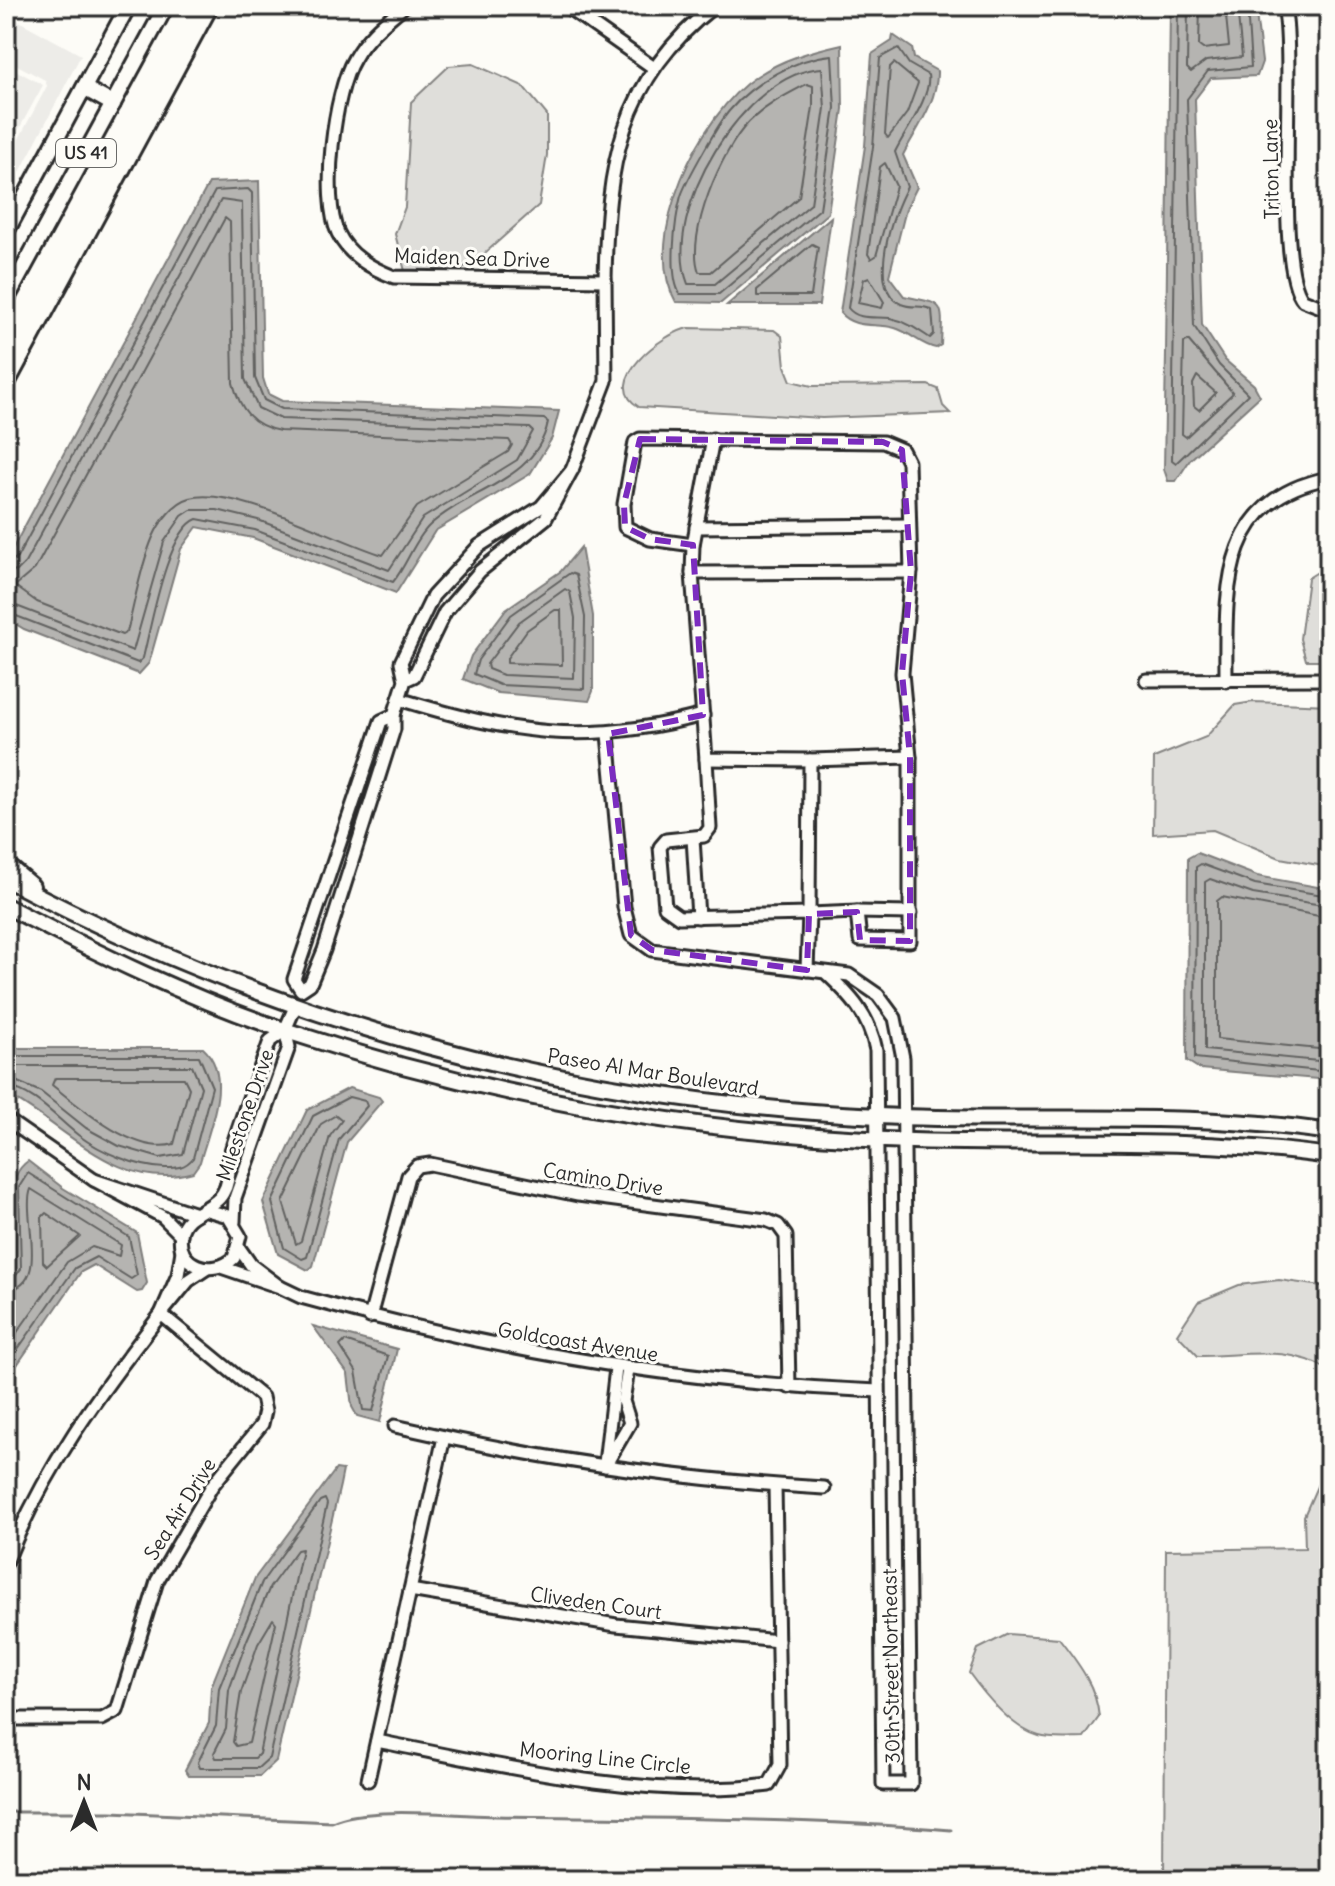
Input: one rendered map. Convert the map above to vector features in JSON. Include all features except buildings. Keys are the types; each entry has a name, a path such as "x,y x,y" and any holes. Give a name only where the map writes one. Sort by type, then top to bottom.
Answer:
{"main road":[{"name":"US 41","path":"6,232 128,6"},
{"name":"US 41","path":"6,300 166,6"},
{"path":"84,88 113,104"},
{"path":"6,864 54,904"},
{"name":"Paseo Al Mar Boulevard","path":"6,879 135,944 295,1007 390,1038 567,1081 757,1108 903,1118 1173,1116 1266,1122 1329,1132"},
{"path":"6,906 126,965 285,1030 509,1092 628,1115 748,1131 875,1140 1175,1141 1329,1156"}],"street":[{"name":"Maiden Sea Drive","path":"404,6 369,37 339,90 334,116 332,207 336,230 346,246 376,270 394,277 605,280"},
{"path":"566,6 654,68"},
{"path":"405,680 414,676 445,612 480,571 546,518 572,470 606,381 606,206 614,160 630,112 654,68 686,29 714,6"},
{"name":"Triton Lane","path":"1284,6 1288,50 1288,202 1294,284 1303,300 1329,310"},
{"path":"693,545 634,534 625,527 624,504 635,442 646,439 883,442 898,446 908,462 911,572 902,673 910,757 910,941 869,943 858,936 857,912"},
{"path":"713,439 693,545 692,573 710,828 704,836 666,840 660,847 665,907 679,917 911,913"},
{"path":"394,715 381,721 344,826 294,979 301,990 310,984 324,950 394,729 394,715 405,680 401,662 408,641 433,596 479,546 541,507 572,470"},
{"path":"1226,681 1226,587 1232,556 1248,528 1268,507 1295,489 1329,478"},
{"path":"696,527 909,525"},
{"path":"692,573 911,572"},
{"path":"1146,680 1329,679"},
{"path":"399,699 488,726 555,733 608,734 703,715"},
{"name":"30th Street Northeast","path":"608,734 624,907 631,935 652,950 849,975 878,995 895,1018 902,1046 911,1784 883,1784 876,1050 872,1028 859,1005 825,972"},
{"path":"706,759 910,757"},
{"path":"807,970 810,760"},
{"path":"693,838 698,917"},
{"path":"285,1030 295,1007"},
{"name":"Milestone Drive","path":"201,1212 223,1194 229,1177 230,1155 270,1041 285,1030 289,1047 235,1198 234,1222"},
{"path":"6,1119 94,1180 163,1217 181,1235"},
{"name":"Camino Drive","path":"370,1317 408,1176 417,1166 430,1164 578,1195 766,1220 778,1225 786,1236 789,1387"},
{"path":"6,1563 24,1517 86,1411 188,1281 206,1269 221,1267 234,1258 239,1248 240,1236 234,1222 222,1212 201,1212 94,1180"},
{"path":"161,1314 178,1275 181,1235 187,1221 201,1212"},
{"name":"Goldcoast Avenue","path":"239,1248 251,1265 280,1287"},
{"path":"182,1251 192,1263 206,1269"},
{"name":"Goldcoast Avenue","path":"221,1267 301,1297 480,1344 622,1369 789,1387 878,1391"},
{"name":"Sea Air Drive","path":"6,1719 102,1719 117,1711 139,1630 164,1567 212,1486 262,1424 265,1411 262,1397 161,1314"},
{"path":"605,1466 622,1369"},
{"path":"605,1466 630,1423 623,1401 622,1369"},
{"path":"395,1426 605,1466 775,1486 824,1488"},
{"path":"368,1780 444,1437"},
{"name":"Mooring Line Circle","path":"377,1741 595,1779 669,1786 769,1785 780,1765 775,1486"},
{"name":"Cliveden Court","path":"410,1590 616,1625 778,1641"}],"highlighted area":[{"path":"640,439 883,442 902,450 911,572 902,673 910,757 910,941 860,940 857,912 809,914 807,970 652,950 631,935 608,734 703,715 693,545 650,539 625,527 624,504"}],"shaded area":[{"path":"6,14 81,55 6,199 6,163 47,86 45,80 6,59"},
{"path":"473,64 523,86 547,115 547,155 539,205 475,262 451,273 405,271 395,234 405,207 411,102 449,66"},
{"path":"6,65 43,85 6,153"},
{"path":"689,328 774,330 782,336 785,366 791,381 812,386 928,385 938,389 943,406 950,413 822,418 639,407 628,397 626,385 630,372 651,348"},
{"path":"1329,565 1329,660 1306,660 1300,639 1308,578"},
{"path":"1253,702 1329,705 1329,867 1280,858 1213,830 1153,834 1154,758 1206,737 1235,705"},
{"path":"1279,1280 1329,1287 1329,1371 1299,1357 1283,1354 1198,1356 1177,1334 1198,1302 1239,1285"},
{"path":"1329,1459 1329,1880 1164,1880 1166,1550 1305,1548 1304,1516"},
{"path":"1008,1634 1059,1638 1073,1656 1090,1685 1099,1717 1084,1738 1050,1738 1029,1732 1000,1710 969,1673 978,1649"}],"water":[{"path":"1170,6 1255,6 1262,62 1257,76 1211,78 1195,99 1202,325 1225,360 1254,385 1260,396 1190,460 1176,481 1168,481 1164,469"},
{"path":"893,35 912,48 914,58 937,71 930,104 903,155 917,187 906,209 889,276 904,296 939,307 941,345 936,348 895,328 859,324 840,313 865,146 872,54 892,41"},
{"path":"842,44 843,109 828,213 721,303 676,302 667,276 665,245 670,213 681,179 715,118 736,94 767,70 798,56"},
{"path":"259,181 263,378 268,394 282,401 559,411 552,438 530,474 435,531 396,593 253,538 197,527 181,549 149,663 139,674 24,629 6,618 6,561 209,183"},
{"path":"831,217 819,305 727,305"},
{"path":"581,547 593,616 593,691 589,701 498,693 463,679 471,656 506,609 561,571"},
{"path":"1197,853 1257,876 1329,889 1329,1080 1200,1069 1187,1061 1188,858"},
{"path":"6,1048 203,1048 217,1073 218,1087 200,1162 193,1172 166,1176 141,1173 117,1165 94,1152 6,1094"},
{"path":"349,1088 379,1097 382,1101 347,1142 313,1266 308,1270 278,1254 263,1202 307,1110"},
{"path":"28,1161 63,1188 137,1233 147,1283 142,1291 137,1292 94,1265 81,1272 6,1381 6,1276 13,1267 11,1195 19,1170"},
{"path":"313,1326 397,1349 380,1422 357,1416 352,1407 348,1374"},
{"path":"336,1469 343,1470 340,1485 276,1761 260,1776 189,1776 185,1770 209,1723 211,1687 255,1578"}],"waterway":[{"path":"6,1812 111,1812 332,1822 366,1814 411,1813 780,1821 951,1830"}],"railway":[{"path":"6,403 220,6"}]}
